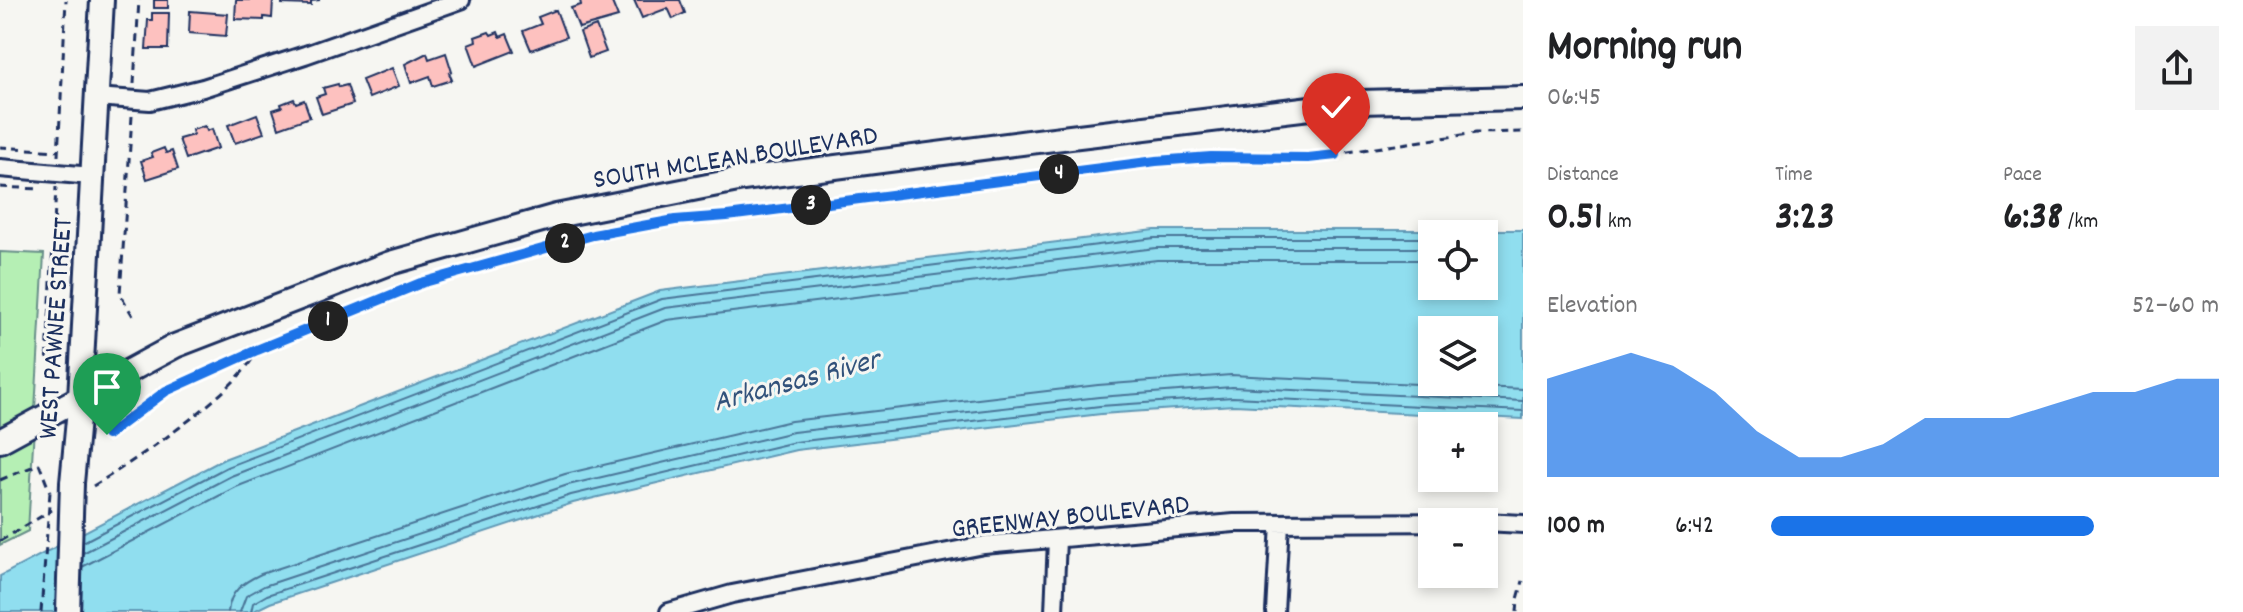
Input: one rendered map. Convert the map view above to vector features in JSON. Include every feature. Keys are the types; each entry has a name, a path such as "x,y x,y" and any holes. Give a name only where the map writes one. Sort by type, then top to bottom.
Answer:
{"main road":[{"name":"WEST PAWNEE STREET","path":"68,612 83,484 80,398 102,0"},
{"name":"SOUTH MCLEAN BOULEVARD","path":"0,441 175,346 376,268 556,216 743,179 1029,142 1360,102 1523,98"}],"street":[{"path":"96,97 150,101 203,88 461,0"},
{"path":"0,168 92,176"},
{"name":"GREENWAY BOULEVARD","path":"669,612 732,594 984,545 1234,523 1418,522"},
{"path":"1275,612 1280,523"},
{"name":"GREENWAY BOULEVARD","path":"1498,523 1523,524"},
{"path":"1054,612 1057,539"}],"path":[{"path":"133,316 120,294 139,0"},
{"path":"107,435 166,391 257,350 421,283 593,235 675,220 1156,161 1211,157 1308,158 1476,133 1523,132"},
{"path":"0,147 58,151"},
{"path":"0,187 42,190"},
{"path":"83,484 155,445 224,390 252,361 257,350"},
{"path":"0,480 39,464 50,492 41,612"},
{"path":"0,541 53,510"},
{"path":"1517,612 1523,581"}],"green space":[{"path":"0,252 44,254 28,531 0,545"}],"water":[{"name":"Arkansas River","path":"1155,230 1418,230 1418,300 1498,300 1498,230 1523,230 1523,419 1498,418 1498,412 1418,414 1234,405 1101,414 796,450 573,503 270,603 252,612 0,612 0,576 224,459 660,291"}],"building":[{"path":"154,0 168,0 168,8 154,8"},
{"path":"236,0 273,0 272,18 235,19"},
{"path":"282,0 320,0 311,1 311,5 282,4"},
{"path":"580,0 611,0 618,17 579,28 571,8 581,5"},
{"path":"634,0 680,0 685,13 673,19 668,8 642,18"},
{"path":"556,10 566,37 531,50 523,31 541,24 538,17"},
{"path":"190,11 228,14 226,36 189,33"},
{"path":"152,13 169,13 168,49 146,49 148,20 152,20"},
{"path":"596,26 606,52 589,58 580,32"},
{"path":"489,32 491,35 498,32 500,37 507,34 514,51 476,66 468,44 476,41 475,37"},
{"path":"427,53 429,59 446,53 452,80 433,86 430,76 411,83 405,64"},
{"path":"392,68 399,86 369,98 362,80"},
{"path":"338,84 339,87 347,85 353,104 322,114 316,97 325,94 323,88"},
{"path":"294,99 296,103 304,100 310,117 279,128 273,110"},
{"path":"257,114 264,133 235,143 228,125"},
{"path":"205,126 207,131 212,129 218,148 186,159 179,139 193,135 192,130"},
{"path":"164,148 166,153 172,151 178,169 147,179 141,161 153,157 151,153"}],"route":[{"path":"107,435 166,391 257,350 421,283 593,235 675,220 1156,161 1336,155"}]}
